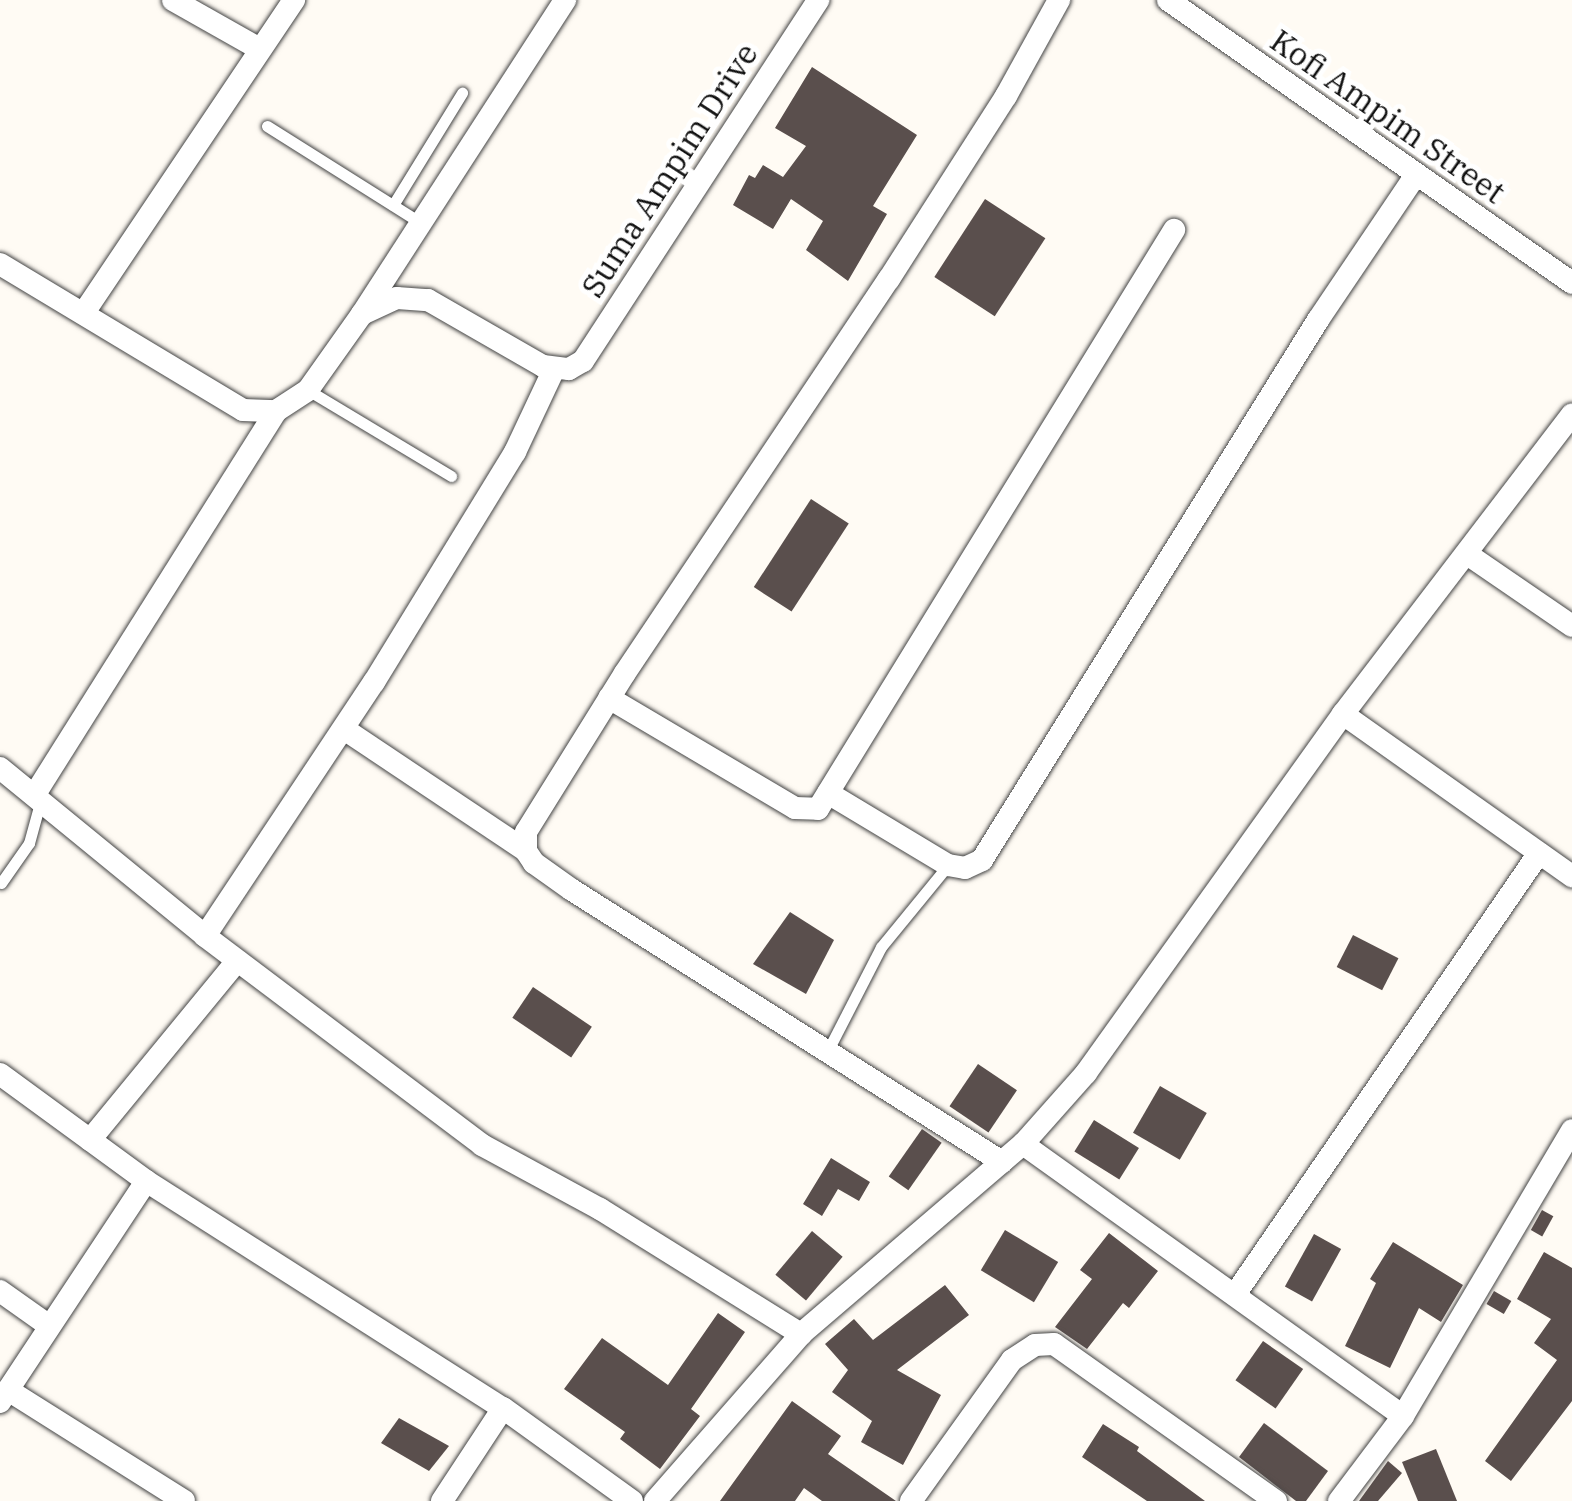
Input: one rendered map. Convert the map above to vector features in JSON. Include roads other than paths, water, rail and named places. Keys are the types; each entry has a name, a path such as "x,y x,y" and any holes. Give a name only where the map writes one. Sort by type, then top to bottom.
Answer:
{"street":[{"path":"173,0 230,36 258,48"},
{"path":"85,311 258,48 294,0"},
{"path":"38,797 276,411 308,390 362,314 566,0"},
{"name":"Suma Ampim Drive","path":"205,936 344,729 562,369 583,361 818,0"},
{"path":"526,851 526,832 608,698 889,279 1006,96 1059,0"},
{"name":"Kofi Ampim Street","path":"1168,0 1572,283"},
{"path":"828,793 948,865 965,868 982,860 1308,336 1415,176"},
{"path":"608,698 796,808 818,809 1174,230"},
{"path":"0,264 85,311 243,410 276,411"},
{"path":"362,314 397,298 428,300 562,369"},
{"path":"654,1501 801,1334 1023,1144 1098,1057 1343,714 1572,416"},
{"path":"1467,554 1572,626"},
{"path":"1343,714 1572,876"},
{"path":"344,729 526,851 534,863 572,890 1002,1162"},
{"path":"0,768 205,936 482,1145 600,1209 801,1334"},
{"path":"1236,1293 1539,853"},
{"path":"90,1140 237,961"},
{"path":"0,1074 146,1182 502,1408 632,1501"},
{"path":"1338,1501 1403,1416 1572,1130"},
{"path":"1023,1144 1403,1416"},
{"path":"146,1182 4,1396 184,1501"},
{"path":"0,1291 48,1325"},
{"path":"911,1501 1012,1360 1035,1345 1054,1344 1276,1501"},
{"path":"442,1501 502,1408"}],"lane":[{"path":"393,205 462,93"},
{"path":"266,126 421,222"},
{"path":"308,390 451,476"},
{"path":"1,884 29,843 38,797"},
{"path":"827,1052 882,947 948,865"}]}
